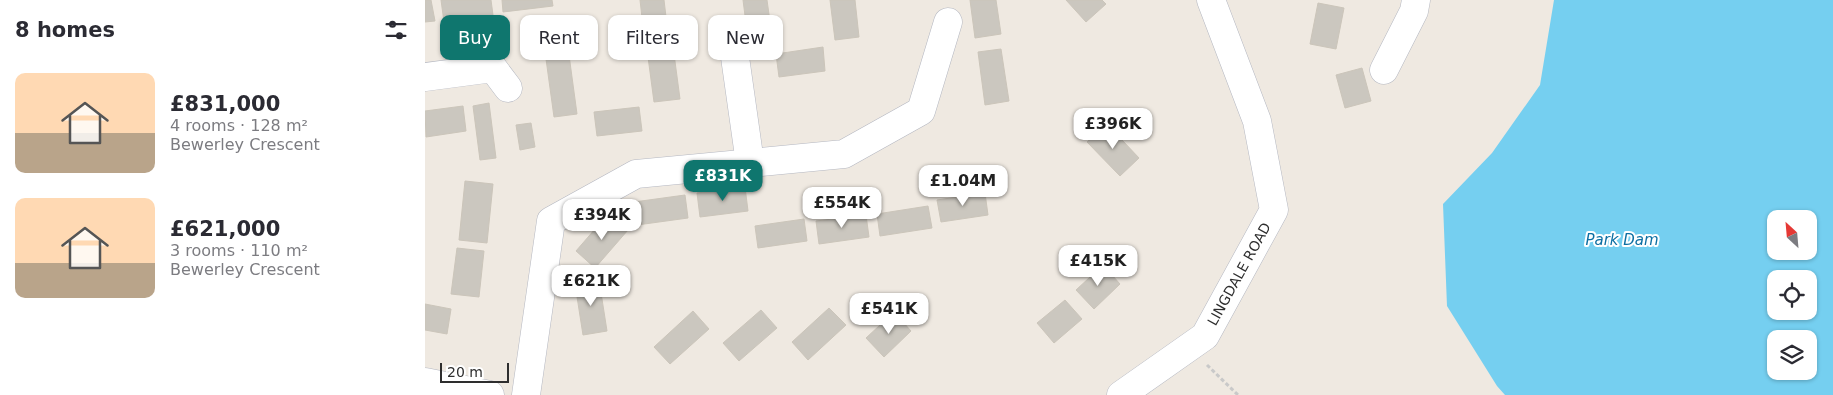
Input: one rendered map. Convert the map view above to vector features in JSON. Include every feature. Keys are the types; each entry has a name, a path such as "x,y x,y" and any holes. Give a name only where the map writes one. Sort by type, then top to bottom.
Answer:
{"street":[{"name":"LINGDALE ROAD","path":"1121,395 1205,336 1274,210 1257,121 1211,0"},
{"path":"1384,70 1414,11 1416,0"},
{"path":"526,395 551,222 636,174 844,154 921,111 948,22"},
{"path":"735,60 750,163"},
{"path":"425,77 493,68 508,88"},
{"path":"425,382 490,395"}],"path":[{"path":"1188,348 1237,395"}],"water":[{"name":"Park Dam","path":"1554,0 1833,0 1833,395 1505,395 1497,386 1447,306 1443,204 1492,153 1540,85"}],"building":[{"path":"425,0 431,0 435,21 425,22"},
{"path":"441,0 491,0 493,15 443,15"},
{"path":"502,0 552,0 553,6 503,12"},
{"path":"640,0 664,0 666,15 642,15"},
{"path":"743,0 767,0 769,15 745,15"},
{"path":"830,0 855,0 859,37 835,40"},
{"path":"970,0 996,0 1001,34 975,38"},
{"path":"1066,0 1102,0 1106,4 1086,22"},
{"path":"1318,3 1344,8 1336,49 1310,44"},
{"path":"823,47 825,71 779,77 777,60 783,60 783,53"},
{"path":"1001,49 1009,101 985,105 978,52"},
{"path":"546,60 570,60 577,114 554,117"},
{"path":"648,60 675,60 680,99 654,102"},
{"path":"1362,68 1371,101 1345,108 1336,75"},
{"path":"489,103 496,158 480,160 473,106"},
{"path":"463,106 466,131 426,137 425,111"},
{"path":"639,107 642,131 597,136 594,112"},
{"path":"531,123 535,147 520,150 516,125"},
{"path":"1107,124 1139,158 1120,176 1087,142"},
{"path":"465,181 493,184 487,243 459,240"},
{"path":"745,187 748,211 700,217 697,193"},
{"path":"985,193 988,215 941,222 937,200"},
{"path":"685,195 688,218 637,225 634,202"},
{"path":"928,206 932,228 880,236 877,214"},
{"path":"608,214 628,230 595,268 576,251"},
{"path":"866,215 869,237 819,244 816,221"},
{"path":"804,219 807,241 758,248 755,226"},
{"path":"457,248 484,251 479,297 451,294"},
{"path":"1103,265 1120,284 1094,309 1076,290"},
{"path":"599,280 607,331 583,335 575,284"},
{"path":"1065,300 1082,319 1054,343 1037,323"},
{"path":"425,304 451,309 447,334 425,330"},
{"path":"829,308 846,325 808,360 792,342"},
{"path":"761,310 777,328 739,361 723,343"},
{"path":"693,311 709,329 670,364 654,347"},
{"path":"894,312 911,331 884,357 866,338"}]}
